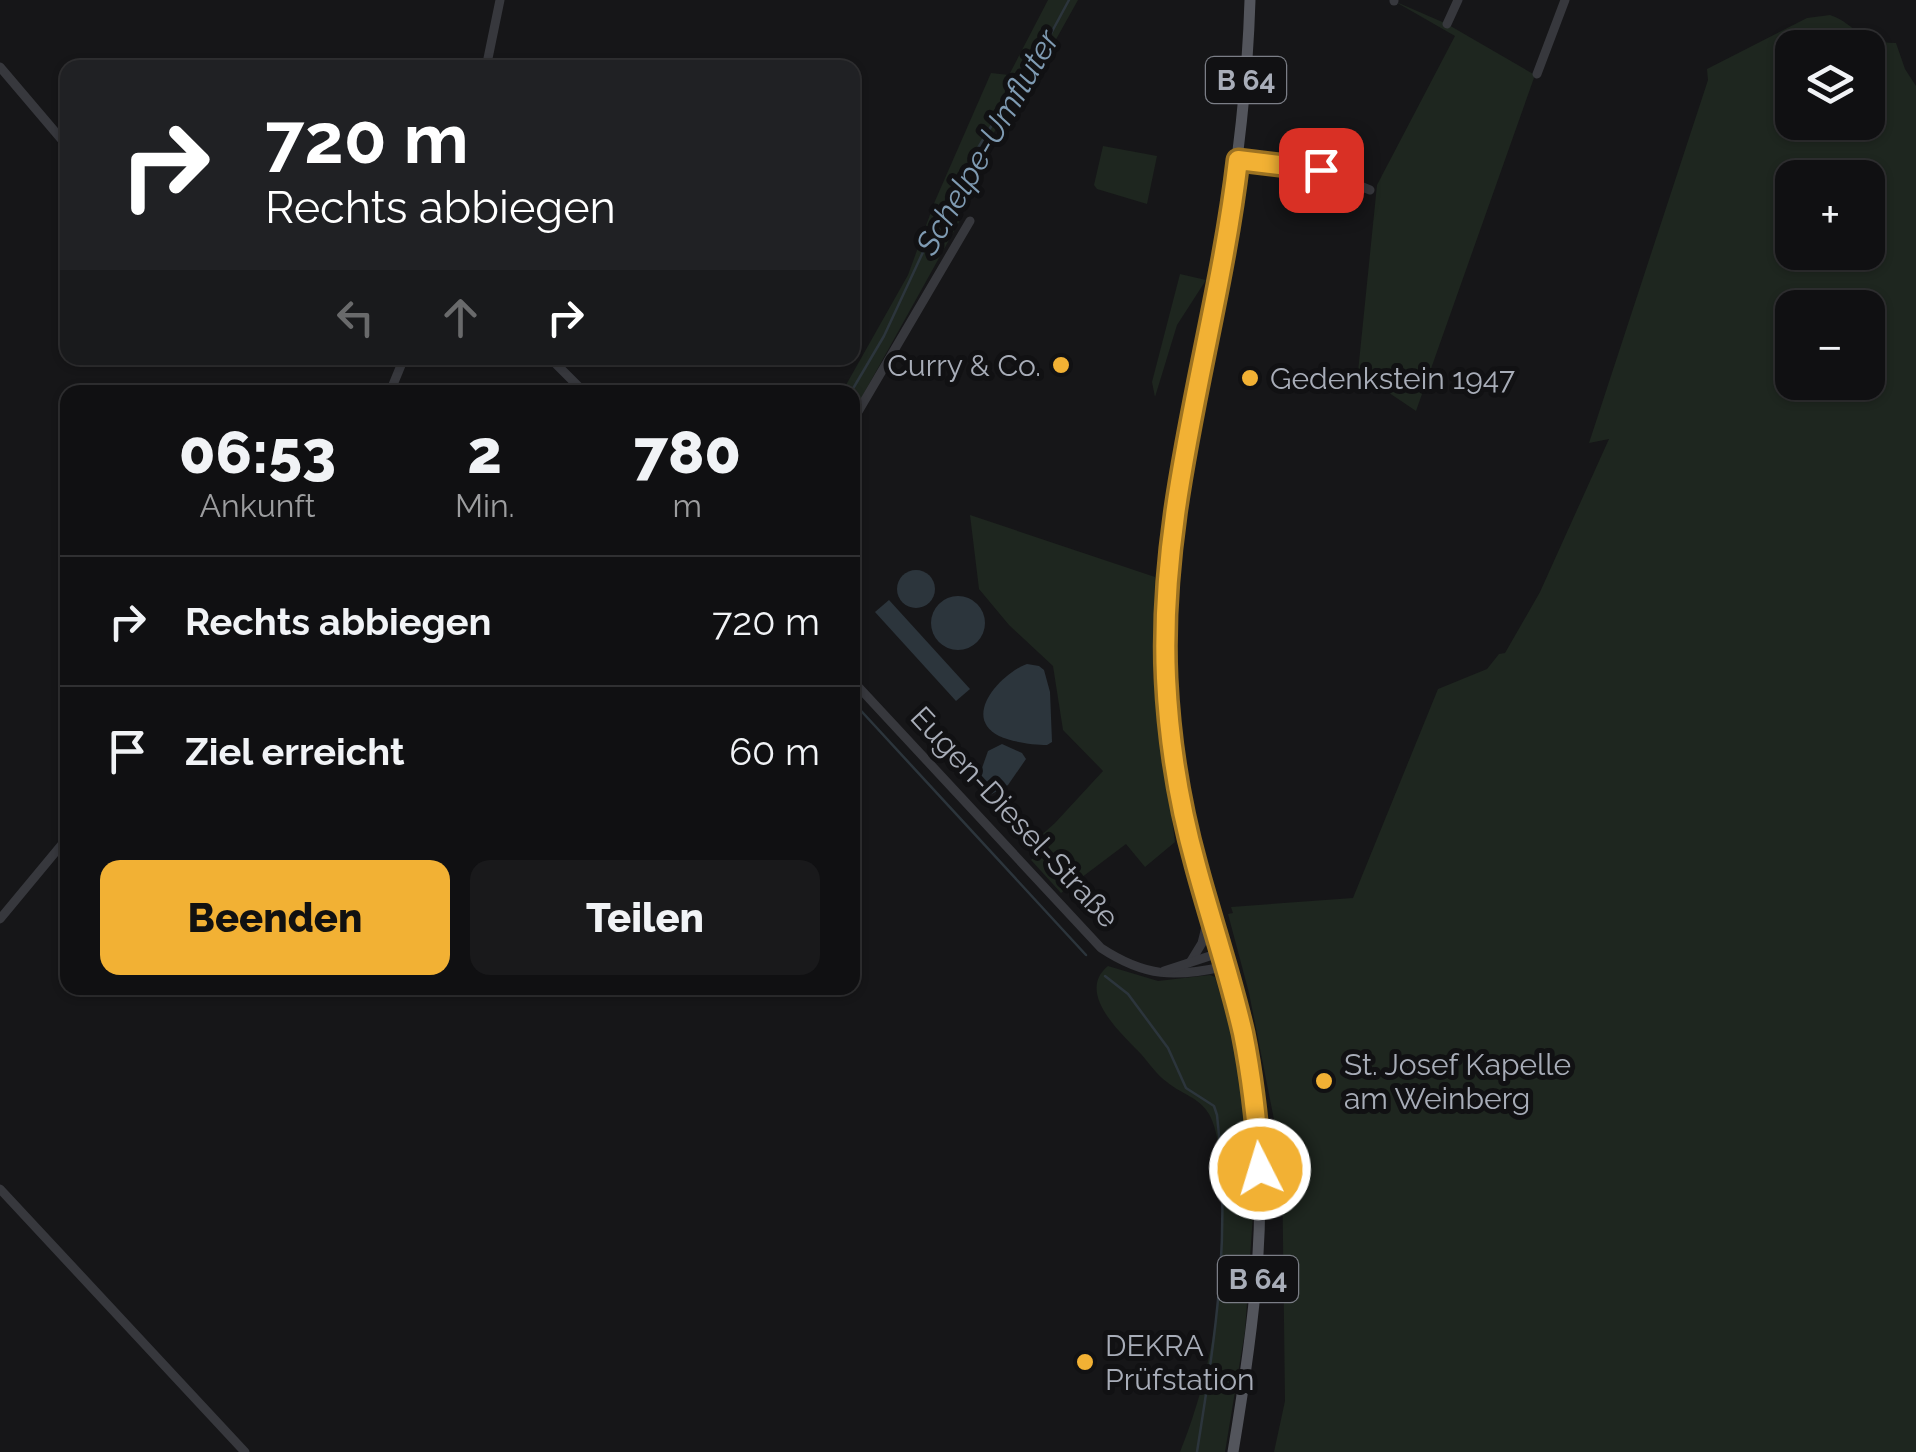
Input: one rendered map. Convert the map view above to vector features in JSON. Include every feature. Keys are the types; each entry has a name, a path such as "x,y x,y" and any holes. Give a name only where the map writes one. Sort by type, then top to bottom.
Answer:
{"main road":[{"name":"B 64","path":"1233,1452 1258,1288 1261,1189 1250,1069 1226,966 1186,828 1173,754 1166,678 1166,603 1177,491 1238,160 1250,0"}],"street":[{"path":"488,60 500,0"},
{"path":"1447,24 1458,0"},
{"path":"1537,74 1564,0"},
{"path":"0,66 60,137"},
{"path":"1238,160 1321,170 1370,190"},
{"path":"860,408 970,221"},
{"path":"557,365 577,385"},
{"name":"Eugen-Diesel-Straße","path":"860,689 1101,948 1123,963 1152,972 1174,974 1226,966"},
{"path":"0,918 60,847"},
{"path":"1190,962 1206,933 1209,912"},
{"path":"1152,972 1222,952"},
{"path":"0,1189 245,1452"}],"shaded area":[{"path":"1048,0 1078,0 1030,86 1015,98 1003,116 955,204 963,207 959,222 860,400 860,385 846,385 908,275 935,201 991,73 1009,75"},
{"path":"1394,1 1447,24 1535,75 1416,411 1358,372 1377,185 1455,36"},
{"path":"1830,15 1855,30 1783,30 1807,18"},
{"path":"1775,34 1775,140 1885,140 1885,42 1896,43 1916,86 1916,1452 1274,1452 1285,1401 1282,1160 1249,993 1228,914 1233,913 1231,907 1353,898 1438,689 1487,669 1499,654 1505,653 1540,592 1609,439 1589,443 1708,80 1707,69"},
{"path":"1103,146 1157,156 1147,204 1097,189 1094,185"},
{"path":"1180,274 1206,280 1177,325 1155,397 1152,382"},
{"path":"970,515 1155,577 1153,675 1175,842 1145,867 1126,844 1061,893 1031,860 1036,855 1028,847 1103,771 1063,730 1053,666 1009,625 979,589"},
{"path":"916,570 930,575 935,589 930,603 916,608 902,603 897,589 902,575"},
{"path":"958,596 977,604 985,623 977,642 958,650 939,642 931,623 939,604"},
{"path":"889,600 970,689 956,701 875,612"},
{"path":"1027,664 1044,670 1050,692 1052,742 1047,745 999,736 988,727 984,717 984,707 997,685"},
{"path":"1002,744 1026,759 1008,785 990,795 976,785 988,751"},
{"path":"1108,966 1158,981 1215,977 1238,1053 1254,1200 1245,1331 1225,1452 1180,1452 1202,1386 1216,1319 1222,1216 1215,1130 1205,1108 1160,1076 1105,1013 1097,988 1099,977"}],"waterway":[{"name":"Schelpe-Umfluter","path":"855,385 884,336 950,194 1012,92 1027,78 1069,0"},
{"name":"Schelpe-Umfluter","path":"860,710 1086,955"},
{"name":"Schelpe-Umfluter","path":"1105,976 1128,994 1168,1048 1186,1088 1214,1106 1217,1115 1222,1244 1197,1452"}],"place":[{"name":"Curry & Co.","path":"1061,365"},
{"name":"Gedenkstein 1947","path":"1250,378"},
{"name":"St. Josef Kapelle am Weinberg","path":"1324,1081"},
{"name":"DEKRA Prüfstation","path":"1085,1362"}],"route":[{"path":"1260,1169 1250,1069 1226,966 1186,828 1173,754 1166,678 1168,566 1177,491 1238,160 1321,170"}]}
